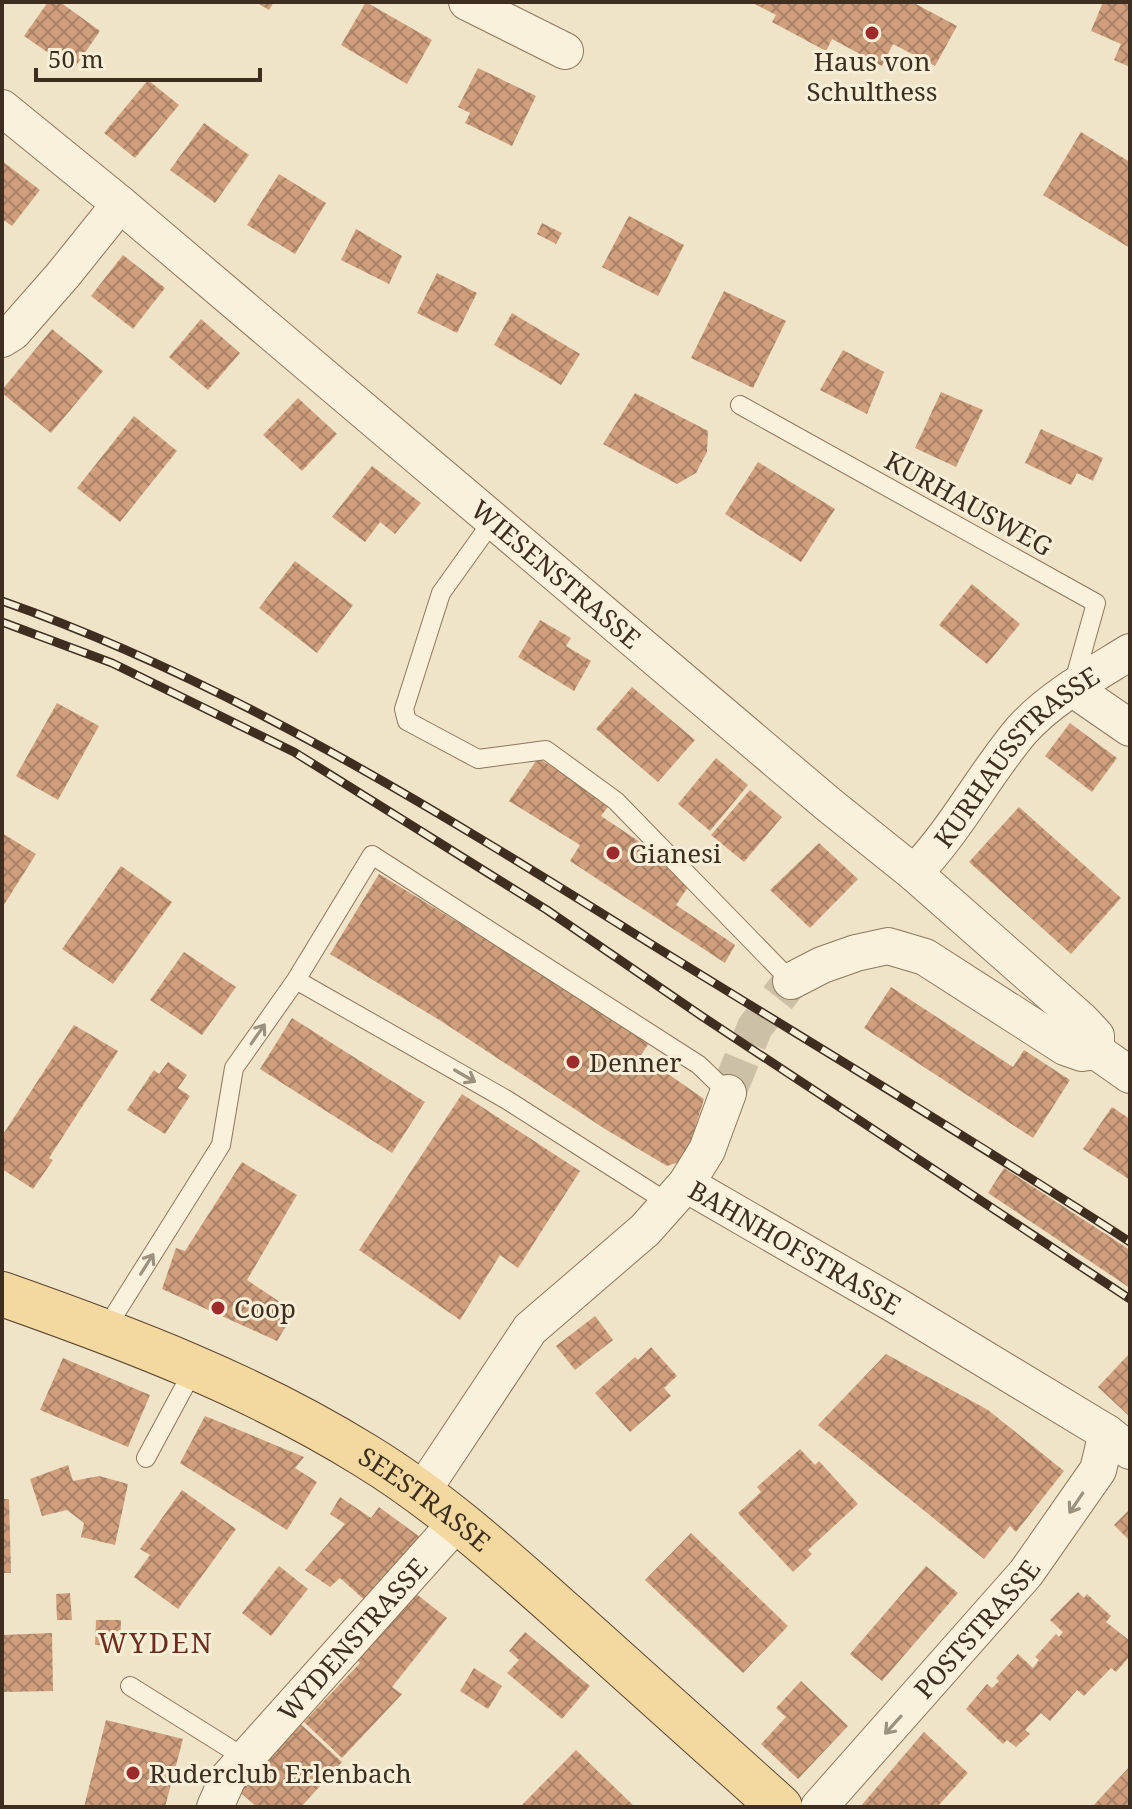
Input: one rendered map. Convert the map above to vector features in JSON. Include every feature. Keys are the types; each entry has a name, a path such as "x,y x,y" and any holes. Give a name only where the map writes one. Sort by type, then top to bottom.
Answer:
{"main road":[{"name":"SEESTRASSE","path":"2,1294 105,1330 195,1367 266,1401 364,1455 458,1521 780,1807"}],"street":[{"path":"467,2 565,51"},
{"name":"WIESENSTRASSE","path":"2,108 494,519 828,804 914,873 1081,1020 1096,1036 1096,1051"},
{"path":"2,339 13,332 43,298 120,204"},
{"name":"KURHAUSSTRASSE","path":"914,873 938,849 1022,730 1072,688 1130,652"},
{"path":"1072,688 1130,728"},
{"path":"791,981 822,965 888,946 925,957 1065,1047 1082,1053 1096,1051 1130,1075"},
{"path":"678,1194 707,1150 728,1093"},
{"name":"BAHNHOFSTRASSE","path":"421,1493 530,1329 645,1230 678,1194 897,1306 1118,1442"},
{"name":"POSTSTRASSE","path":"819,1807 1026,1573 1118,1442"},
{"name":"WYDENSTRASSE","path":"218,1799 228,1778 245,1758 458,1521"}],"lane":[{"name":"KURHAUSWEG","path":"740,405 1096,603 1072,688"},
{"path":"494,519 441,593 404,709 407,721 478,759 546,750 616,801 791,981"},
{"path":"105,1330 221,1145 234,1068 296,980 372,855 699,1065 728,1093"},
{"path":"296,980 678,1194"},
{"path":"146,1458 195,1367"},
{"path":"130,1686 245,1758"}],"building":[{"path":"48,2 60,2 100,31 73,70 24,36"},
{"path":"256,2 274,2 269,10"},
{"path":"366,2 432,40 407,84 341,45"},
{"name":"Haus von Schulthess","path":"751,2 912,2 957,26 935,66 893,44 882,66 832,39 826,51 772,22 776,15"},
{"path":"1103,2 1130,2 1130,67 1114,60 1121,44 1091,31"},
{"path":"478,68 536,96 512,146 465,123 470,113 458,107"},
{"path":"148,80 179,105 135,158 104,133"},
{"path":"204,123 249,155 215,203 170,170"},
{"path":"1081,132 1130,162 1130,248 1043,195"},
{"path":"2,161 40,190 12,226 2,219"},
{"path":"279,174 326,203 295,254 247,225"},
{"path":"629,216 684,245 658,296 602,267"},
{"path":"542,223 562,233 556,244 537,234"},
{"path":"356,229 402,256 389,284 341,260"},
{"path":"123,255 165,288 133,329 91,296"},
{"path":"437,273 477,293 457,333 417,313"},
{"path":"724,291 786,321 753,388 691,358"},
{"path":"512,313 580,354 561,385 494,345"},
{"path":"201,319 240,353 208,390 169,357"},
{"path":"52,329 103,371 51,433 2,390"},
{"path":"843,350 884,372 867,414 820,390"},
{"path":"941,392 983,410 956,467 915,448"},
{"path":"635,393 708,431 707,452 696,473 677,484 603,444"},
{"path":"298,398 337,434 302,471 263,435"},
{"path":"134,416 177,451 120,522 77,488"},
{"path":"1041,429 1103,458 1093,481 1077,473 1071,485 1025,463"},
{"path":"758,462 835,509 801,562 725,514"},
{"path":"372,466 421,503 395,534 380,522 365,542 332,517"},
{"path":"295,561 353,605 317,653 259,608"},
{"path":"972,584 1020,624 987,664 939,625"},
{"path":"540,620 571,638 566,646 591,661 574,691 518,657"},
{"path":"632,687 695,740 658,782 596,729"},
{"path":"57,703 99,726 58,800 16,776"},
{"path":"1070,723 1117,758 1092,792 1045,756"},
{"name":"Gianesi","path":"538,758 611,803 601,816 637,840 688,887 676,905 735,945 725,963 570,861 580,845 509,801"},
{"path":"716,758 748,785 710,831 678,804"},
{"path":"750,790 782,817 744,862 711,835"},
{"path":"1019,807 1121,898 1071,954 969,862"},
{"path":"2,833 36,854 2,908"},
{"path":"819,843 858,879 810,928 770,890"},
{"path":"121,866 172,902 113,984 62,949"},
{"path":"379,874 651,1040 641,1055 704,1099 685,1160 667,1166 330,954"},
{"path":"184,952 236,987 202,1035 150,1000"},
{"path":"891,987 1013,1067 1024,1050 1070,1080 1033,1138 864,1028"},
{"path":"292,1018 425,1102 392,1153 260,1069"},
{"path":"74,1025 118,1051 49,1158 53,1160 33,1189 2,1169 2,1136"},
{"path":"168,1062 187,1075 178,1088 190,1096 165,1134 127,1110 154,1070 159,1074"},
{"path":"462,1094 580,1171 518,1268 500,1255 460,1320 359,1250"},
{"path":"1112,1107 1130,1119 1130,1180 1083,1149"},
{"path":"242,1162 297,1195 247,1280 295,1312 277,1341 162,1289 176,1248 185,1251"},
{"path":"1004,1168 1130,1250 1130,1288 988,1193"},
{"path":"595,1316 613,1340 575,1370 556,1346"},
{"path":"651,1347 677,1376 664,1388 671,1396 630,1432 595,1393 635,1357 638,1360"},
{"path":"1130,1353 1130,1417 1098,1387"},
{"path":"886,1354 988,1410 1064,1471 1016,1532 1010,1526 984,1559 818,1425"},
{"path":"63,1358 150,1395 128,1447 40,1410"},
{"path":"205,1416 304,1457 295,1468 317,1482 287,1530 180,1463"},
{"path":"800,1449 815,1465 819,1461 858,1504 808,1550 812,1554 793,1572 738,1513 761,1492 757,1487"},
{"path":"68,1465 73,1481 99,1476 128,1484 115,1545 81,1537 84,1523 67,1510 42,1516 30,1479"},
{"path":"182,1490 236,1529 178,1609 134,1577 150,1555 140,1549"},
{"path":"340,1497 371,1518 379,1507 420,1537 369,1604 340,1578 330,1587 305,1570 345,1524 330,1514"},
{"path":"2,1499 9,1499 11,1573 2,1573"},
{"path":"1130,1509 1130,1541 1114,1525"},
{"path":"691,1533 788,1626 743,1673 645,1580"},
{"path":"279,1566 308,1589 271,1636 242,1613"},
{"path":"926,1566 958,1593 882,1681 850,1654"},
{"path":"1078,1592 1084,1598 1087,1594 1111,1616 1106,1622 1130,1641 1130,1656 1116,1672 1111,1668 1084,1696 1077,1690 1050,1721 1041,1713 1025,1730 1030,1734 1016,1747 1007,1740 1003,1744 966,1709 987,1684 992,1688 999,1681 996,1678 1018,1654 1033,1668 1039,1660 1035,1657 1056,1634 1059,1637 1063,1632 1050,1620"},
{"path":"70,1593 72,1620 57,1620 56,1594"},
{"path":"415,1593 447,1618 392,1687 402,1694 342,1758 304,1722 360,1663 357,1660"},
{"path":"96,1620 121,1620 120,1646 95,1645"},
{"path":"525,1632 590,1686 562,1719 507,1673 519,1660 509,1651"},
{"path":"52,1633 53,1691 2,1692 2,1635"},
{"path":"474,1668 502,1686 488,1709 460,1691"},
{"path":"801,1681 848,1726 798,1779 761,1744 786,1717 776,1708"},
{"path":"295,1719 342,1762 301,1807 257,1807 234,1787"},
{"name":"Ruderclub Erlenbach","path":"106,1720 183,1739 165,1807 84,1807"},
{"path":"924,1732 968,1773 937,1807 860,1807"},
{"path":"576,1750 635,1807 520,1807"},
{"path":"1130,1766 1130,1807 1092,1807"}],"tunnel":[{"path":"728,1093 755,1027 791,981"}],"railway":[{"path":"2,601 89,634 174,672 258,713 421,803 954,1130 1130,1242"},
{"path":"2,622 112,663 294,752 547,910 700,1015 1130,1299"}],"place":[{"name":"Haus von Schulthess","path":"872,33"},
{"name":"Gianesi","path":"613,853"},
{"name":"Denner","path":"573,1062"},
{"name":"Coop","path":"218,1308"},
{"name":"Ruderclub Erlenbach","path":"133,1773"}],"district":[{"name":"WYDEN","path":"156,1642"}]}
